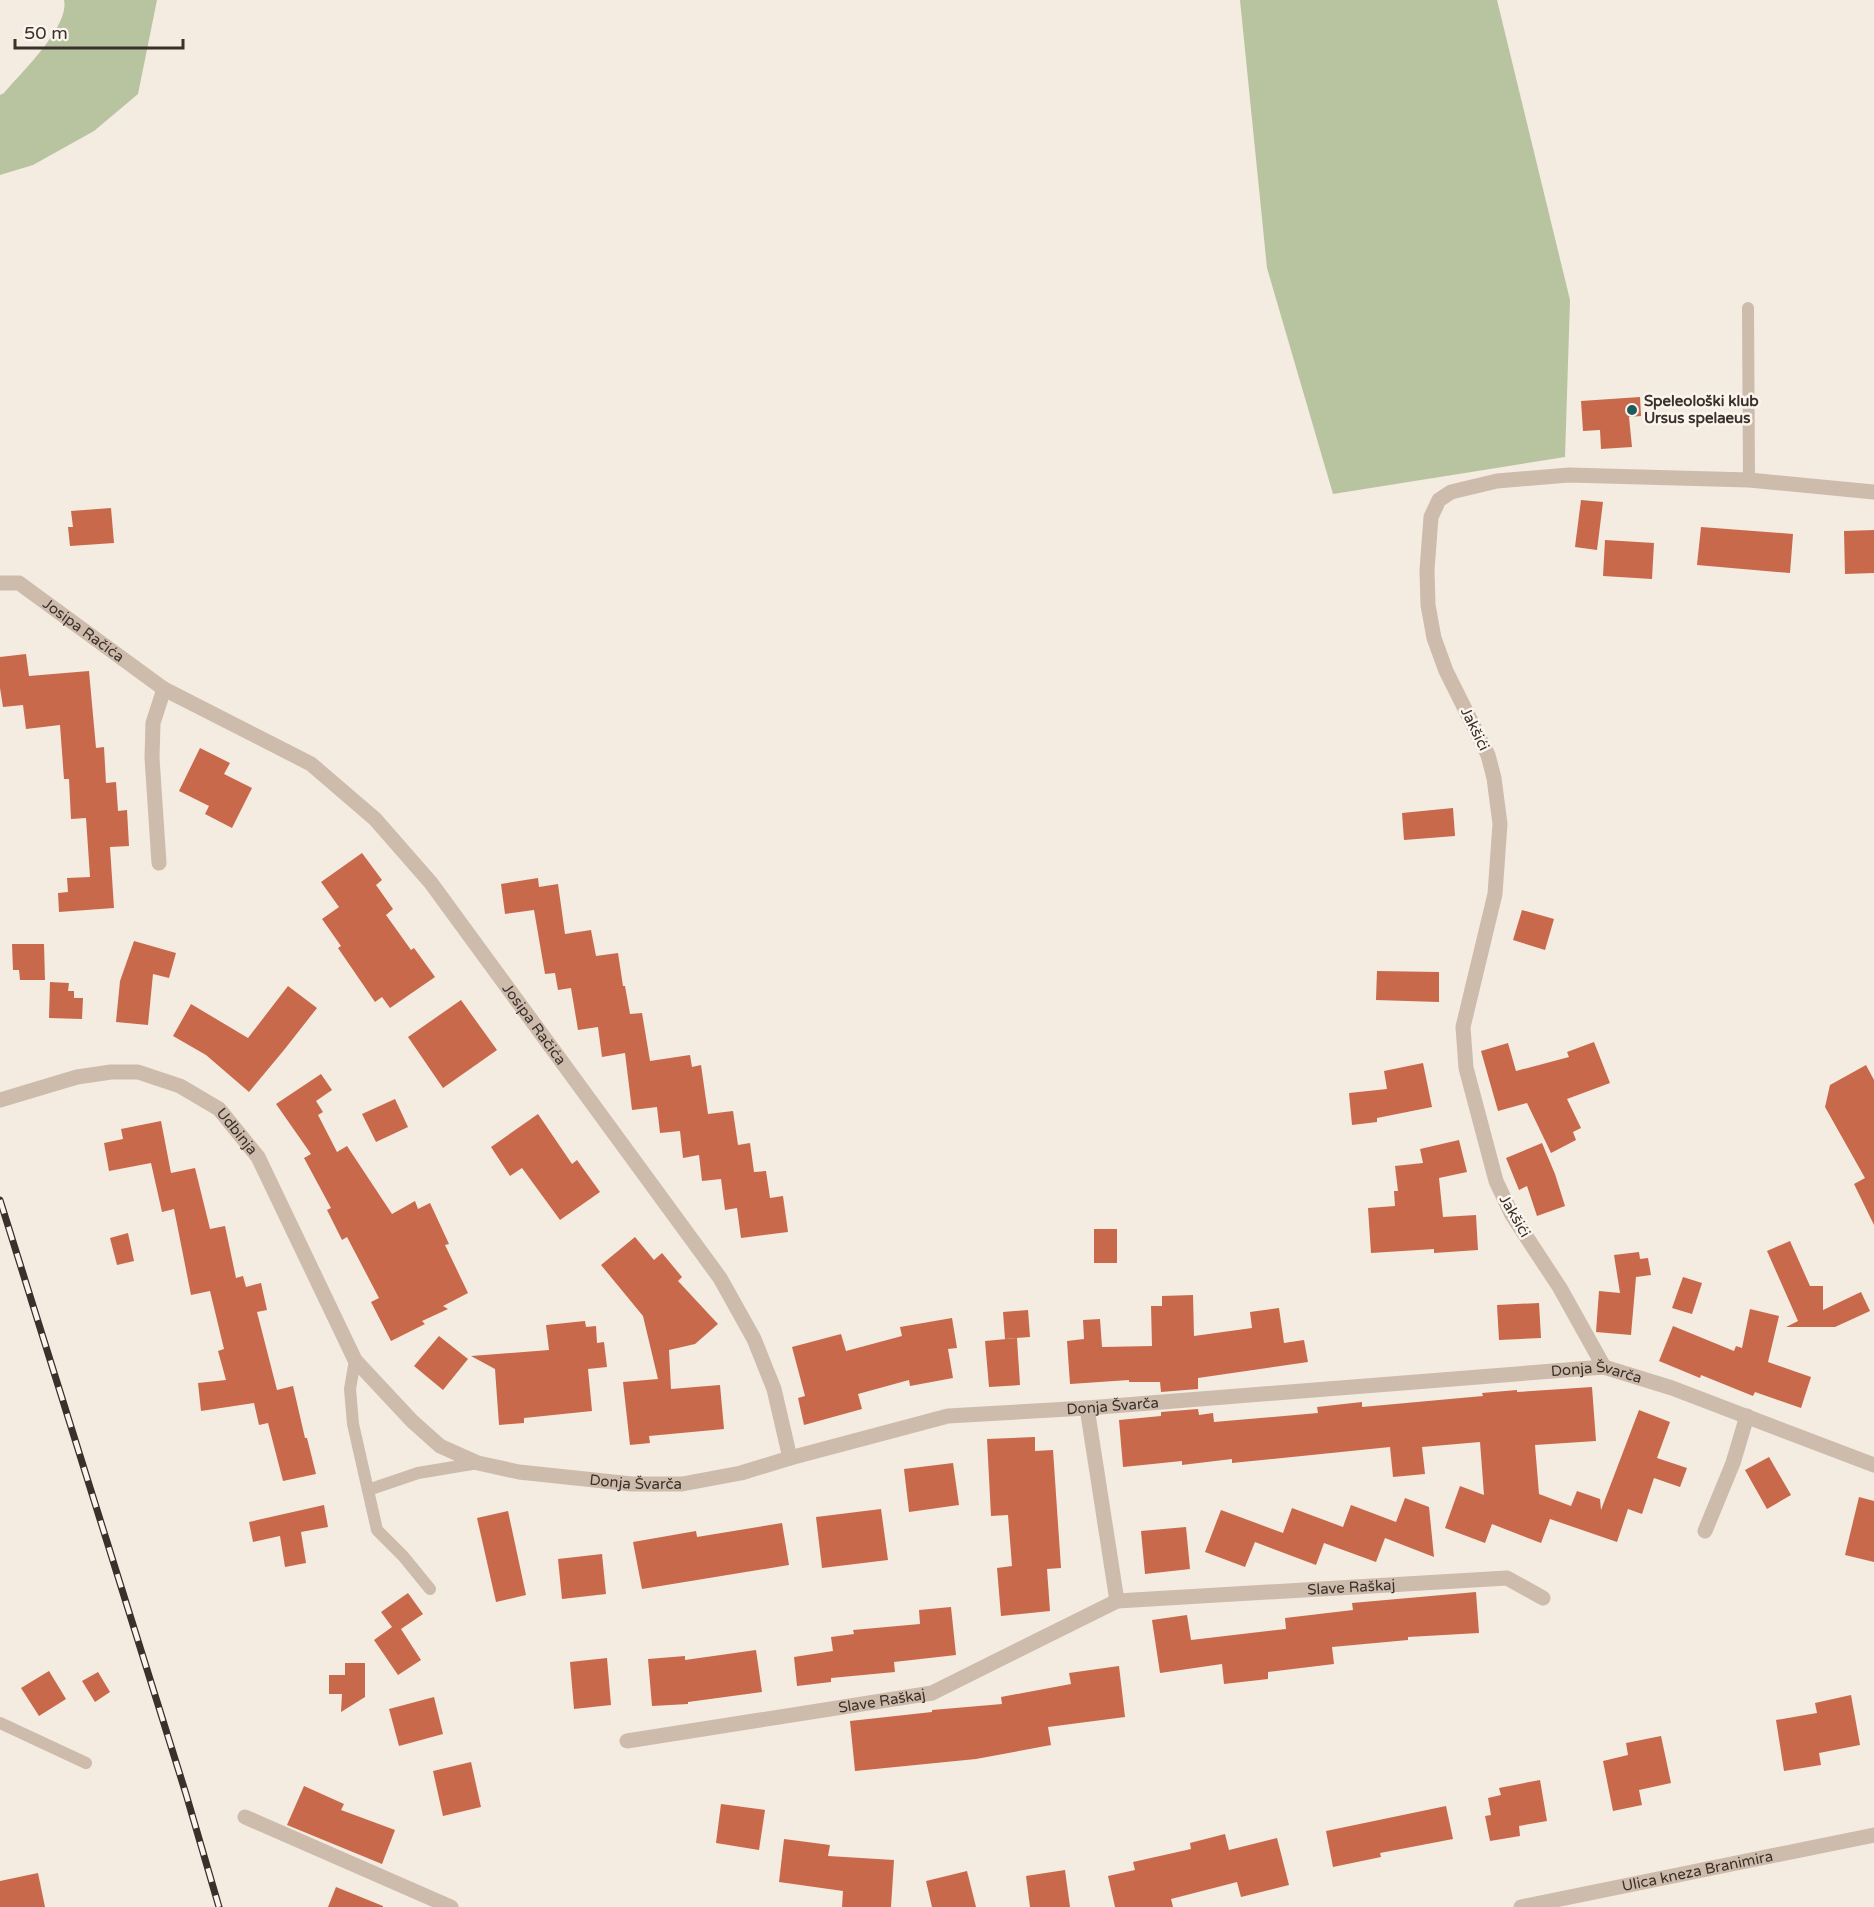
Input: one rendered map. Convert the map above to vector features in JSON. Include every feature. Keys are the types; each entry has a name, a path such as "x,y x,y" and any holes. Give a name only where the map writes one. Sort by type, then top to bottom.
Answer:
{"street":[{"name":"Jakšići","path":"1604,1367 1560,1288 1512,1215 1496,1181 1466,1068 1463,1027 1495,894 1500,824 1494,778 1488,755 1446,671 1434,638 1428,605 1427,570 1431,518 1439,500 1451,492 1497,481 1569,476 1749,480 1874,492"},
{"name":"Josipa Račića","path":"0,583 19,583 164,689 311,764 375,819 431,883 720,1278 754,1339 774,1389 790,1458"},
{"path":"159,863 152,758 153,723 164,689"},
{"name":"Udbinja","path":"0,1100 77,1077 111,1072 138,1072 180,1086 219,1109 258,1157 356,1360 412,1421 440,1446 478,1464"},
{"name":"Donja Švarča","path":"478,1464 519,1472 632,1485 682,1484 741,1473 948,1416 1087,1408 1604,1367 1671,1388 1874,1465"},
{"path":"1087,1408 1117,1601"},
{"path":"1705,1531 1732,1463 1747,1416"},
{"name":"Slave Raškaj","path":"627,1741 932,1693 1117,1601 1507,1578 1543,1598"},
{"path":"245,1817 451,1907"},
{"name":"Ulica kneza Branimira","path":"1521,1907 1874,1835"}],"lane":[{"path":"1748,308 1749,480"},
{"path":"356,1360 350,1389 353,1424 377,1530 403,1556 430,1589"},
{"path":"368,1490 418,1473 478,1464"},
{"path":"0,1723 86,1763"}],"green space":[{"path":"64,0 157,0 138,94 94,131 33,165 0,175 0,95 32,62 52,36 64,11"},
{"path":"1240,0 1497,0 1570,300 1565,457 1333,494 1267,268"}],"building":[{"path":"1640,397 1641,416 1629,417 1632,447 1601,449 1600,430 1583,431 1581,401"},
{"path":"1581,500 1603,502 1597,550 1575,547"},
{"path":"111,508 114,543 70,546 68,527 73,527 71,511"},
{"path":"1701,527 1793,534 1790,573 1697,565"},
{"path":"1874,530 1874,573 1845,574 1844,531"},
{"path":"1605,540 1654,543 1652,579 1603,576"},
{"path":"26,654 29,676 89,671 96,748 104,747 106,783 116,782 118,811 127,810 129,846 110,847 114,908 59,912 58,893 68,892 67,878 90,877 86,818 71,819 69,779 64,779 60,725 26,729 23,705 3,707 0,688 0,657"},
{"path":"200,748 230,763 224,774 252,788 232,828 205,814 209,806 179,791"},
{"path":"1453,808 1455,836 1404,840 1402,813"},
{"path":"362,853 382,880 376,885 393,909 386,915 411,950 414,948 435,977 390,1008 382,997 375,1002 338,948 341,946 322,919 339,907 321,882"},
{"path":"538,878 539,887 558,884 565,934 591,930 596,956 618,953 630,1014 642,1013 650,1061 690,1055 692,1067 701,1065 708,1114 733,1111 738,1145 750,1143 754,1172 766,1171 770,1198 783,1196 788,1232 741,1238 737,1208 725,1210 721,1179 702,1181 699,1155 683,1158 680,1131 660,1133 657,1107 632,1110 625,1053 602,1057 598,1027 578,1030 571,988 558,990 555,973 545,974 534,910 505,914 501,884"},
{"path":"1522,910 1554,919 1545,950 1513,940"},
{"path":"134,941 176,953 169,978 153,974 148,1025 116,1022 120,981"},
{"path":"12,944 44,944 45,980 20,980 19,970 13,970"},
{"path":"1377,971 1439,972 1439,1002 1376,1000"},
{"path":"50,982 69,983 68,991 74,991 74,998 83,998 82,1019 49,1018"},
{"path":"288,986 317,1008 249,1092 206,1055 173,1036 191,1004 248,1038"},
{"path":"461,1000 497,1050 443,1088 408,1037"},
{"path":"1594,1042 1610,1083 1567,1099 1581,1128 1573,1132 1576,1140 1551,1153 1527,1103 1498,1111 1481,1051 1508,1043 1516,1071 1569,1057 1567,1052"},
{"path":"1423,1063 1432,1107 1377,1118 1377,1122 1352,1125 1349,1093 1387,1089 1384,1071"},
{"path":"1866,1065 1874,1080 1874,1225 1854,1184 1865,1178 1825,1107 1830,1085"},
{"path":"321,1074 332,1090 316,1101 323,1112 318,1115 337,1152 347,1146 392,1214 415,1201 418,1209 430,1203 449,1244 445,1245 468,1293 443,1306 448,1309 422,1321 425,1324 391,1341 371,1302 379,1298 347,1237 342,1240 327,1210 331,1208 304,1158 311,1154 276,1104"},
{"path":"395,1099 408,1127 376,1142 362,1114"},
{"path":"538,1114 572,1164 577,1160 600,1192 560,1220 522,1168 510,1176 491,1147"},
{"path":"161,1121 171,1173 195,1168 210,1229 225,1226 236,1278 243,1276 246,1287 261,1283 267,1310 257,1312 277,1390 293,1386 316,1474 283,1481 268,1423 259,1425 254,1403 201,1411 198,1383 226,1380 218,1351 224,1349 210,1291 191,1295 174,1209 162,1212 151,1163 109,1171 104,1143 123,1139 121,1129"},
{"path":"1459,1140 1467,1172 1439,1178 1443,1217 1476,1215 1478,1250 1434,1253 1434,1249 1371,1253 1368,1208 1395,1206 1394,1191 1398,1191 1395,1166 1423,1163 1420,1149"},
{"path":"1542,1143 1565,1206 1537,1216 1527,1186 1519,1190 1506,1158"},
{"path":"1094,1229 1117,1229 1117,1263 1094,1263"},
{"path":"128,1233 134,1261 117,1265 110,1238"},
{"path":"635,1237 654,1260 662,1253 682,1277 678,1281 718,1324 695,1344 669,1350 671,1389 720,1385 724,1429 649,1436 650,1443 630,1445 623,1382 658,1379 643,1316 601,1265"},
{"path":"1790,1241 1810,1286 1823,1286 1823,1310 1861,1292 1870,1311 1835,1327 1786,1327 1798,1321 1767,1251"},
{"path":"1639,1252 1640,1259 1648,1258 1651,1275 1636,1277 1631,1335 1596,1332 1599,1291 1620,1293 1614,1255"},
{"path":"1683,1277 1702,1283 1692,1314 1672,1308"},
{"path":"1193,1295 1194,1336 1252,1328 1250,1312 1279,1308 1284,1343 1304,1340 1308,1362 1198,1378 1198,1389 1161,1392 1160,1382 1129,1382 1129,1380 1070,1384 1067,1341 1084,1339 1083,1320 1100,1319 1102,1347 1152,1346 1151,1306 1162,1306 1162,1296"},
{"path":"1539,1303 1541,1338 1499,1340 1497,1305"},
{"path":"1750,1309 1779,1316 1768,1362 1811,1377 1801,1408 1755,1392 1753,1396 1659,1361 1673,1326 1734,1351 1736,1346 1742,1348"},
{"path":"1028,1310 1030,1337 1005,1339 1003,1312"},
{"path":"952,1318 957,1348 948,1349 953,1378 910,1386 909,1380 858,1394 862,1409 804,1425 798,1398 805,1396 792,1347 841,1334 846,1351 902,1336 900,1327"},
{"path":"585,1321 586,1327 596,1326 597,1343 604,1342 607,1367 588,1369 592,1411 524,1418 524,1423 499,1425 495,1369 471,1356 549,1350 546,1325"},
{"path":"439,1336 468,1359 443,1390 414,1366"},
{"path":"1017,1338 1020,1385 989,1387 985,1341"},
{"path":"1592,1387 1596,1441 1535,1445 1539,1494 1571,1506 1577,1491 1600,1499 1601,1510 1639,1410 1670,1422 1657,1458 1687,1468 1680,1487 1654,1478 1642,1514 1628,1509 1617,1542 1550,1519 1541,1543 1492,1524 1485,1543 1445,1528 1460,1486 1484,1495 1480,1442 1422,1447 1425,1474 1393,1477 1390,1447 1232,1463 1232,1459 1182,1465 1182,1461 1123,1467 1119,1420 1161,1416 1161,1412 1198,1409 1199,1415 1213,1413 1214,1422 1318,1413 1317,1407 1362,1402 1362,1407 1483,1396 1482,1393"},
{"path":"1035,1437 1035,1451 1053,1450 1061,1568 1047,1569 1050,1611 1001,1616 997,1568 1012,1566 1008,1515 991,1516 987,1439"},
{"path":"1769,1457 1791,1495 1767,1509 1745,1470"},
{"path":"953,1463 959,1505 909,1512 904,1469"},
{"path":"1859,1497 1874,1501 1874,1562 1845,1555"},
{"path":"1405,1498 1429,1507 1434,1557 1385,1538 1376,1562 1324,1543 1316,1565 1255,1542 1245,1567 1205,1552 1221,1510 1283,1533 1292,1508 1343,1527 1351,1505 1396,1522"},
{"path":"324,1505 328,1527 301,1532 306,1563 285,1567 280,1536 253,1542 249,1522"},
{"path":"881,1509 888,1560 822,1568 816,1517"},
{"path":"508,1511 526,1595 496,1602 477,1518"},
{"path":"782,1523 789,1565 642,1589 633,1542 696,1531 697,1537"},
{"path":"1186,1527 1190,1569 1145,1574 1141,1531"},
{"path":"602,1554 606,1594 562,1599 558,1559"},
{"path":"1476,1592 1479,1633 1408,1637 1408,1640 1332,1647 1334,1664 1268,1672 1268,1679 1224,1684 1222,1664 1160,1673 1152,1620 1187,1615 1191,1640 1286,1629 1285,1618 1353,1610 1352,1603"},
{"path":"408,1593 423,1614 401,1629 421,1660 398,1675 374,1640 392,1627 381,1612"},
{"path":"951,1607 956,1655 894,1662 895,1672 831,1678 831,1682 797,1686 794,1657 833,1651 831,1637 854,1634 853,1630 920,1624 919,1610"},
{"path":"756,1650 762,1692 688,1702 688,1704 652,1706 648,1659 685,1656 685,1660"},
{"path":"607,1658 611,1705 574,1709 570,1662"},
{"path":"345,1663 365,1663 365,1697 341,1712 342,1694 329,1694 329,1675 345,1675"},
{"path":"1119,1666 1125,1717 1048,1727 1051,1745 976,1759 855,1771 850,1721 932,1712 932,1710 1002,1704 1001,1697 1071,1684 1069,1673"},
{"path":"49,1671 66,1699 39,1716 21,1688"},
{"path":"98,1672 110,1692 95,1702 82,1681"},
{"path":"1851,1695 1860,1745 1819,1753 1821,1765 1784,1771 1776,1720 1817,1713 1815,1703"},
{"path":"434,1697 443,1734 399,1746 389,1709"},
{"path":"1661,1736 1671,1783 1639,1790 1642,1805 1613,1811 1603,1761 1628,1755 1626,1743"},
{"path":"471,1762 481,1807 443,1816 433,1771"},
{"path":"1540,1780 1547,1821 1519,1826 1520,1836 1490,1841 1485,1816 1491,1815 1488,1798 1501,1795 1499,1788"},
{"path":"304,1786 344,1804 341,1810 395,1830 382,1864 287,1825"},
{"path":"721,1804 765,1810 759,1850 716,1843"},
{"path":"1446,1806 1453,1839 1380,1853 1381,1857 1333,1867 1326,1831"},
{"path":"1225,1834 1229,1850 1277,1838 1289,1885 1241,1897 1237,1882 1171,1899 1173,1907 1115,1907 1108,1876 1135,1870 1133,1862 1191,1849 1190,1843"},
{"path":"784,1839 830,1845 828,1856 894,1860 891,1907 842,1907 843,1891 779,1882"},
{"path":"1065,1870 1070,1907 1030,1907 1026,1876"},
{"path":"967,1871 976,1907 932,1907 926,1881"},
{"path":"38,1873 45,1907 0,1907 0,1881"},
{"path":"336,1887 383,1906 383,1907 328,1907"}],"railway":[{"path":"0,1200 186,1794 219,1907"}],"place":[{"name":"Speleološki klub Ursus spelaeus","path":"1632,410"}]}
